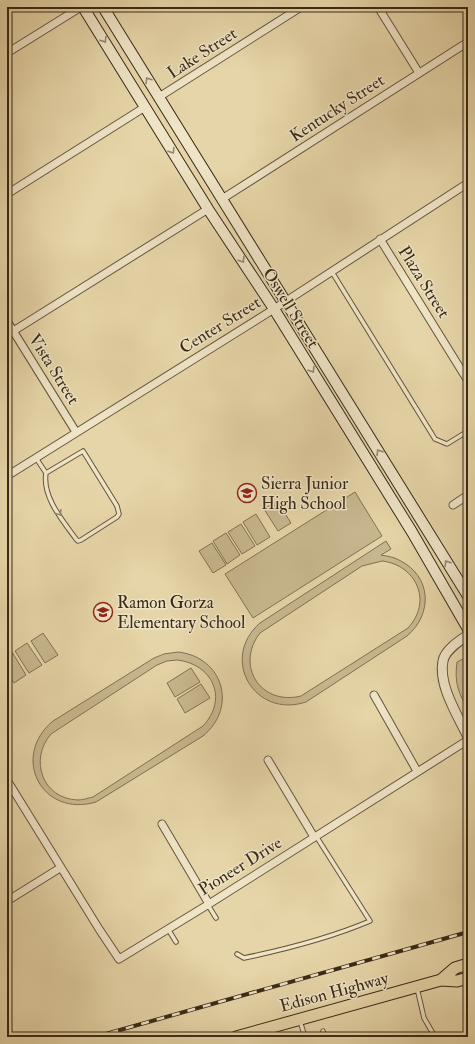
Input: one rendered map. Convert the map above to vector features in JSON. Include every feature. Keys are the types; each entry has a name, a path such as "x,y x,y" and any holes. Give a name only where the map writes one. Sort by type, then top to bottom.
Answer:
{"main road":[{"name":"Oswell Street","path":"82,7 208,209 274,309 412,532 468,630"},
{"name":"Oswell Street","path":"103,7 468,596"},
{"name":"Edison Highway","path":"441,980 455,968 468,964"},
{"name":"Edison Highway","path":"236,1037 441,980 456,981 468,978"}],"street":[{"path":"7,53 82,7"},
{"name":"Lake Street","path":"159,98 300,7"},
{"path":"378,7 419,73"},
{"name":"Kentucky Street","path":"222,199 468,42"},
{"path":"7,194 145,106"},
{"name":"Center Street","path":"7,476 274,309 380,239 468,184"},
{"path":"10,333 208,209"},
{"name":"Plaza Street","path":"380,239 468,381"},
{"name":"Vista Street","path":"7,321 10,333 76,432"},
{"path":"453,505 468,495"},
{"path":"468,635 454,644 443,660 442,675 447,693 468,737"},
{"path":"374,695 417,771"},
{"name":"Pioneer Drive","path":"60,868 98,929 119,959 168,930 468,740"},
{"path":"268,760 315,837"},
{"path":"7,780 60,868 7,901"},
{"path":"162,824 208,904"}],"lane":[{"path":"331,271 435,439 447,444 468,431"},
{"path":"36,458 46,473 45,480 48,494 56,509 78,541 117,517 119,514 83,451 46,473"},
{"path":"237,954 244,958 263,954 344,932 370,921 315,837"},
{"path":"208,904 216,918"},
{"path":"168,930 176,942"},
{"path":"416,987 424,1018 435,1037"},
{"path":"299,1020 305,1037"},
{"path":"323,1031 325,1037"}],"shaded area":[{"path":"355,492 382,536 253,618 225,574"},
{"path":"277,501 291,523 278,531 264,509"},
{"path":"256,514 270,537 257,545 243,522"},
{"path":"241,524 255,546 242,554 228,532"},
{"path":"226,533 240,555 227,564 213,541"},
{"path":"386,541 391,549 381,555 397,559 410,567 418,576 423,585 425,607 415,627 407,636 306,702 288,705 272,702 258,694 248,682 243,668 243,653 248,637 260,623","holes":["382,561 394,564 404,569 412,577 420,596 419,607 415,618 408,628 301,696 286,697 274,695 263,689 251,670 250,658 253,645 260,633 362,566"]},
{"path":"212,543 226,565 213,573 199,551"},
{"path":"43,633 58,655 45,663 31,641"},
{"path":"27,643 42,665 29,673 15,651"},
{"path":"12,652 26,675 14,683 7,672 7,656"},
{"path":"178,652 193,656 206,663 215,673 220,685 222,698 220,711 214,724 203,736 96,802 77,805 60,801 47,793 38,781 33,767 34,751 40,735 53,721 154,658 164,654","holes":["177,660 189,663 199,668 207,675 213,684 215,704 211,715 203,726 93,797 78,800 66,798 56,793 48,785 40,766 44,744 51,734 157,665 167,661"]},
{"path":"463,659 468,661 468,711 460,693 456,677 457,662"},
{"path":"191,668 200,682 175,697 167,683"},
{"path":"201,684 210,698 185,713 177,699"}],"railway":[{"path":"95,1037 468,932"}],"place":[{"name":"Sierra Junior High School","path":"247,493"},
{"name":"Ramon Gorza Elementary School","path":"103,612"}]}
